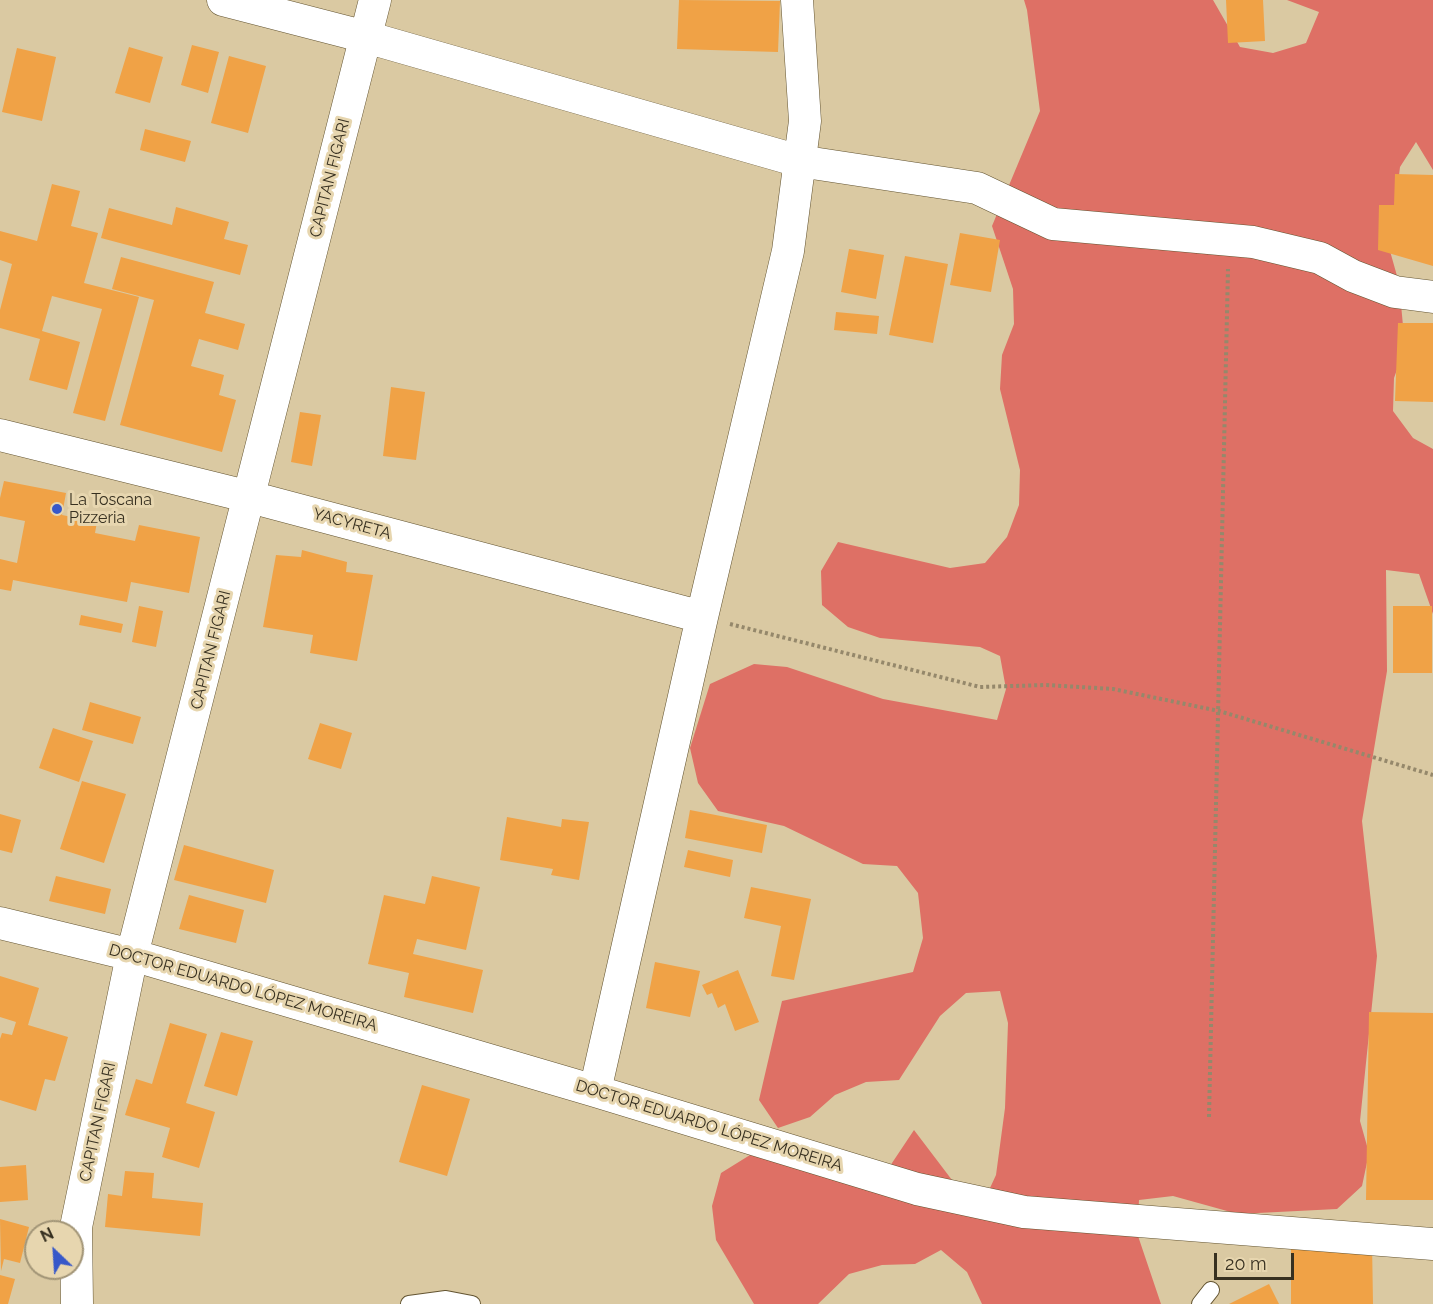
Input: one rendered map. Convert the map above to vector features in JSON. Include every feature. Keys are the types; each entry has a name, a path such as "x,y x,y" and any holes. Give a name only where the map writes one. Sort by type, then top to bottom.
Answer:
{"street":[{"path":"222,0 366,37 799,161 977,188 1053,224 1253,242 1320,258 1353,276 1395,292 1433,297"},
{"name":"CAPITAN FIGARI","path":"77,1304 76,1227 132,955 375,0"},
{"path":"595,1091 702,617 788,251 805,122 797,0"},
{"name":"YACYRETA","path":"0,435 250,497 702,617"},
{"name":"DOCTOR EDUARDO LÓPEZ MOREIRA","path":"0,923 132,955 595,1091 917,1189 1024,1212 1433,1244"}],"lane":[{"path":"1200,1304 1211,1290"},
{"path":"409,1304 446,1299 472,1304"}],"path":[{"path":"1209,1117 1226,285 1230,240"},
{"path":"702,617 980,687 1046,685 1113,689 1219,711 1433,775"}],"shaded area":[{"path":"1024,0 1213,0 1240,47 1273,53 1306,43 1319,12 1287,0 1433,0 1433,170 1416,142 1400,167 1390,251 1399,283 1405,347 1394,378 1393,411 1413,438 1433,449 1433,614 1419,574 1386,570 1387,671 1362,821 1377,956 1360,1121 1369,1153 1362,1186 1337,1209 1238,1214 1173,1196 1139,1200 1137,1233 1161,1304 982,1304 967,1272 941,1250 915,1264 882,1265 849,1274 818,1304 754,1304 716,1240 712,1206 721,1173 750,1155 886,1172 914,1130 955,1184 984,1201 996,1175 1005,1108 1008,1023 1000,991 966,993 940,1016 899,1080 866,1082 835,1095 810,1117 778,1128 759,1100 782,1001 913,972 923,938 918,893 897,866 863,864 784,826 718,811 698,783 690,748 710,684 754,664 787,667 883,699 997,720 1006,689 1000,656 980,647 880,638 848,627 822,605 821,571 838,542 950,568 985,563 1007,537 1019,505 1020,470 1000,389 1002,355 1014,324 1013,289 992,226 1040,111"}],"building":[{"path":"679,0 780,1 778,52 677,49"},
{"path":"1226,0 1263,0 1265,41 1228,43"},
{"path":"192,45 219,52 208,93 181,85"},
{"path":"129,47 163,57 150,103 115,93"},
{"path":"17,48 56,57 42,121 2,112"},
{"path":"229,56 266,66 248,133 211,123"},
{"path":"145,129 191,141 185,162 140,150"},
{"path":"1395,174 1433,175 1433,266 1378,250 1379,205 1394,205"},
{"path":"52,184 80,191 71,226 98,233 84,283 139,297 105,421 73,413 102,309 52,296 42,331 80,342 67,390 29,380 40,339 0,328 0,310 12,264 0,260 0,231 37,241"},
{"path":"176,207 229,222 224,239 248,245 240,275 101,238 109,208 172,225"},
{"path":"960,233 1000,240 991,292 950,285"},
{"path":"849,249 884,255 876,299 841,292"},
{"path":"905,256 948,264 933,343 889,335"},
{"path":"121,257 214,282 205,313 245,324 238,350 199,339 191,366 224,375 219,395 236,400 222,452 120,425 154,300 112,289"},
{"path":"836,312 879,316 877,334 834,330"},
{"path":"1398,323 1433,323 1433,402 1395,401"},
{"path":"391,387 425,392 416,460 383,456"},
{"path":"300,412 321,415 312,466 291,462"},
{"path":"4,481 66,493 62,515 97,522 95,533 135,541 139,525 200,537 189,593 131,582 127,602 13,580 11,591 0,589 0,559 17,563 25,521 0,516 0,498"},
{"path":"302,550 347,562 346,572 373,575 357,661 310,653 313,635 263,627 276,555 301,557"},
{"path":"139,606 163,611 156,647 132,642"},
{"path":"1393,606 1432,606 1432,673 1393,673"},
{"path":"81,615 123,624 121,633 79,625"},
{"path":"90,702 141,717 133,744 82,730"},
{"path":"320,723 352,733 341,769 308,759"},
{"path":"53,728 93,741 79,782 39,768"},
{"path":"82,781 126,794 104,863 60,849"},
{"path":"690,810 767,825 762,853 685,838"},
{"path":"0,814 21,820 12,853 0,850"},
{"path":"507,817 561,827 562,819 589,822 579,880 551,875 553,869 500,860"},
{"path":"184,845 274,870 266,903 174,880"},
{"path":"688,850 733,860 730,877 684,867"},
{"path":"56,876 111,889 105,914 49,901"},
{"path":"432,876 480,887 466,950 417,939 413,954 483,970 473,1013 404,997 409,973 368,964 384,895 425,904"},
{"path":"751,887 811,899 794,980 771,976 781,926 744,918"},
{"path":"189,895 244,910 236,943 179,929"},
{"path":"655,962 700,971 690,1017 646,1008"},
{"path":"738,970 759,1022 735,1031 725,1004 718,1008 712,993 707,995 702,985"},
{"path":"0,976 39,988 28,1025 68,1037 55,1081 45,1079 36,1111 0,1100 0,1039 2,1033 12,1035 16,1022 0,1017"},
{"path":"1369,1012 1433,1013 1433,1200 1366,1200"},
{"path":"170,1023 207,1034 186,1103 215,1112 199,1168 162,1157 170,1128 125,1115 136,1079 152,1084"},
{"path":"221,1032 253,1041 237,1096 204,1086"},
{"path":"422,1085 470,1099 447,1176 399,1162"},
{"path":"26,1165 28,1200 0,1202 0,1167"},
{"path":"125,1171 154,1173 152,1198 203,1203 200,1236 105,1227 108,1194 122,1196"},
{"path":"0,1219 24,1226 24,1247 20,1263 4,1259 1,1271"},
{"path":"1372,1242 1373,1304 1291,1304 1291,1243"},
{"path":"0,1275 15,1279 8,1304 0,1304"},
{"path":"1269,1284 1279,1304 1229,1304"}],"place":[{"name":"La Toscana Pizzeria","path":"57,509"}]}
